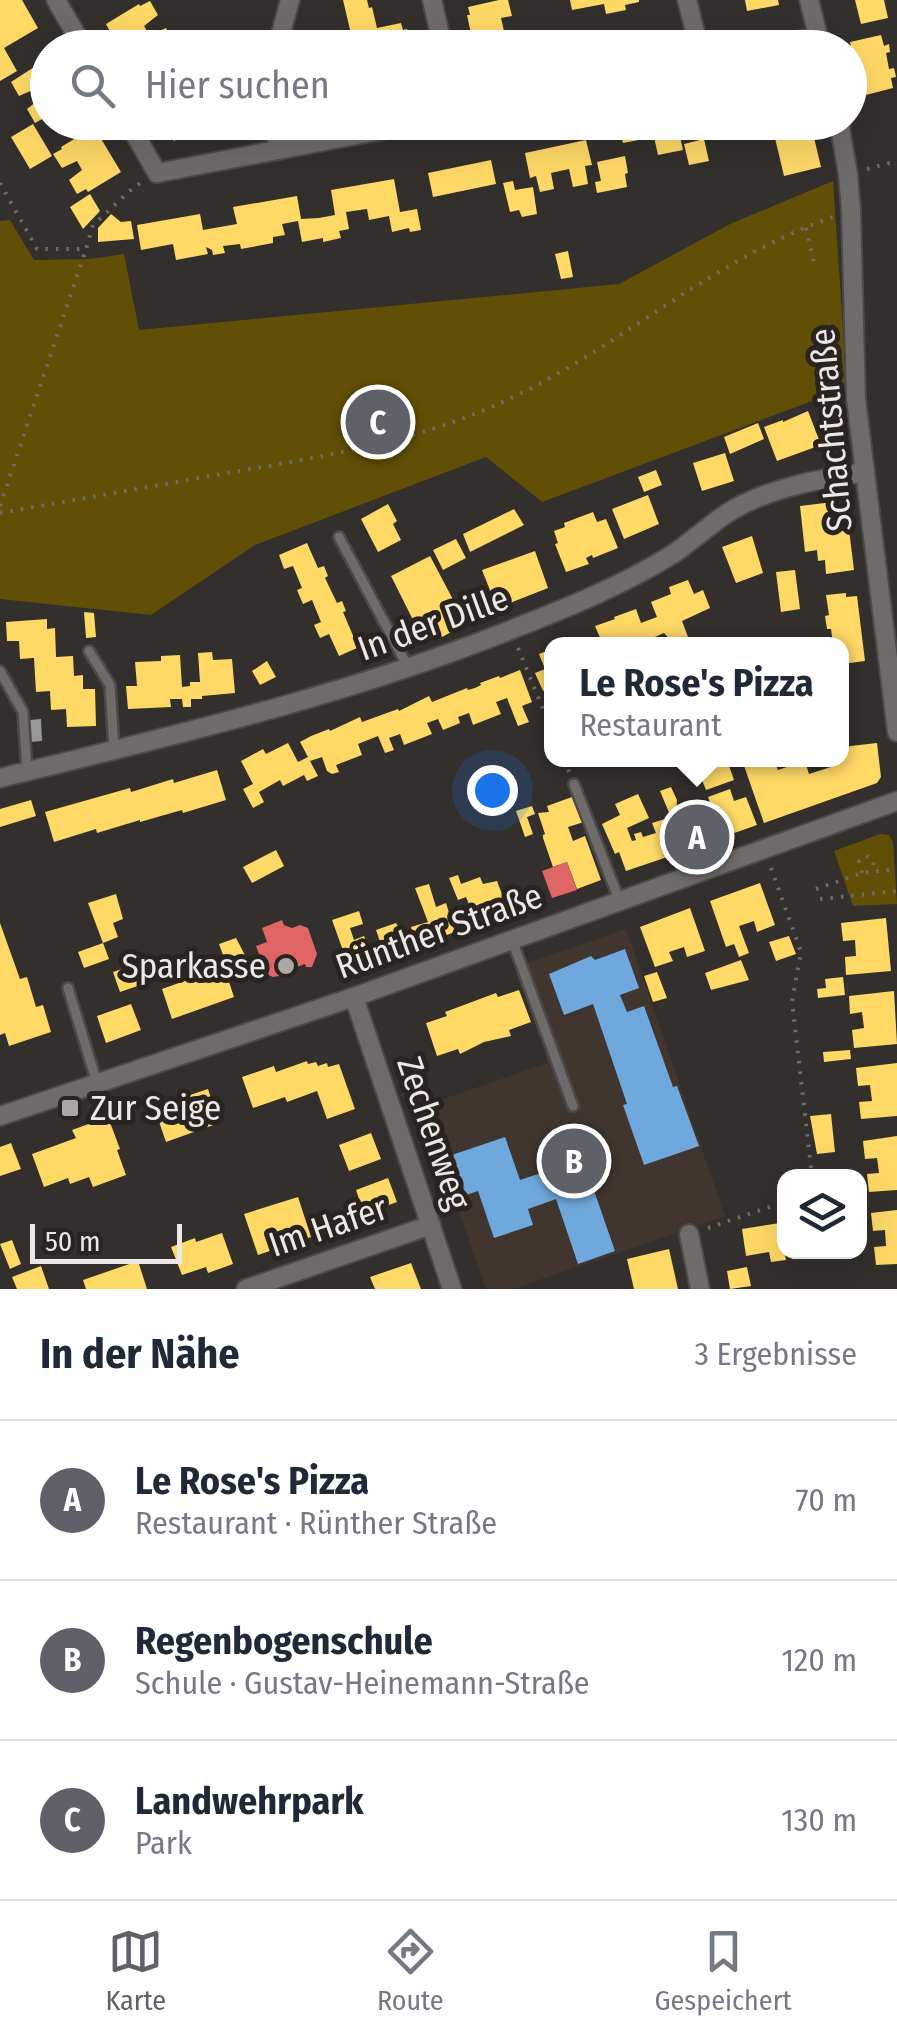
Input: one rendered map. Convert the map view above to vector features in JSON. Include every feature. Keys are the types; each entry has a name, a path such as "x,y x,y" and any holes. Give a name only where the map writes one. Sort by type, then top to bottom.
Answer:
{"street":[{"path":"56,0 74,30"},
{"path":"282,30 290,0"},
{"path":"432,0 439,30"},
{"path":"687,0 694,30"},
{"path":"809,0 816,30"},
{"path":"138,140 157,172 331,140"},
{"path":"277,140 279,150"},
{"name":"Schachtstraße","path":"841,140 851,211 856,399 897,732"},
{"name":"In der Dille","path":"0,778 286,706 408,668 614,585 672,554 734,509 780,490 864,472"},
{"name":"Rünther Straße","path":"0,1116 354,997 897,801"},
{"name":"Zechenweg","path":"354,997 452,1289"},
{"name":"Im Hafer","path":"246,1289 431,1225"},
{"path":"689,1234 700,1289"}],"lane":[{"path":"340,536 408,668"},
{"path":"88,650 110,685 114,749"},
{"path":"0,671 23,712 26,772"},
{"path":"574,784 620,902"},
{"path":"512,940 573,1106"},
{"path":"68,988 97,1083"}],"path":[{"path":"848,174 897,162"},
{"path":"0,506 93,226 132,188 157,172"},
{"path":"0,184 37,249 86,249"},
{"path":"0,514 339,454 415,435 483,411 590,354 781,238 851,211"},
{"path":"806,228 814,263"},
{"path":"510,630 544,712"},
{"path":"764,848 801,952 792,1001 811,1169"},
{"path":"862,873 860,861 866,856 873,860 874,871"},
{"path":"816,889 862,873 897,869"},
{"path":"820,899 897,891"},
{"path":"689,1234 777,1204"}],"shaded area":[{"path":"833,181 847,388 542,502 486,457 255,545 151,615 0,599 0,221 10,220 34,260 124,254 139,330 619,284 730,224"},
{"path":"880,834 889,835 893,842 897,904 853,906 834,851"},
{"path":"626,929 725,1216 513,1289 486,1289 422,1106 548,1063 515,967"}],"building: Wohnen":[{"path":"0,0 22,0 38,28 4,48 17,71 0,81"},
{"path":"343,0 367,0 377,28 401,23 403,30 350,30"},
{"path":"508,0 512,16 501,18 504,30 470,30 468,7"},
{"path":"570,0 639,2 625,5 626,10 606,14 604,4 572,10"},
{"path":"745,0 778,0 779,5 747,11"},
{"path":"855,0 884,0 888,18 861,24"},
{"path":"150,1 158,15 144,26 147,30 109,30 106,24"},
{"path":"881,35 884,46 889,44 889,69 894,68 896,77 891,78 893,88 867,95 867,38"},
{"path":"30,70 30,91 19,96 11,82"},
{"path":"30,126 30,140 42,140 52,156 30,169 11,137"},
{"path":"73,140 102,140 121,172 88,192 86,189 77,194 69,180 82,170 77,161 62,168 53,154"},
{"path":"586,140 592,165 585,166 588,184 573,187 569,169 551,173 554,189 540,192 536,176 530,178 525,153"},
{"path":"655,140 681,140 683,150 658,155"},
{"path":"704,140 709,161 689,165 684,144"},
{"path":"775,140 815,140 821,167 784,176"},
{"path":"625,156 627,187 597,193 595,182 601,181 597,162"},
{"path":"491,160 496,184 433,197 428,173"},
{"path":"394,179 400,212 417,209 421,230 392,232 389,216 369,220 367,209 346,212 349,229 339,231 341,238 323,242 323,238 302,242 298,221 282,224 285,235 273,237 273,243 241,249 240,244 223,246 225,253 213,255 206,247 208,254 176,260 173,244 141,250 137,225 200,214 203,230 237,224 233,207 297,196 301,219 319,218 335,215 331,190"},
{"path":"513,181 515,190 533,187 537,214 522,217 519,210 510,212 503,183"},
{"path":"90,194 100,211 83,229 70,207"},
{"path":"111,214 121,222 131,221 134,239 98,242 98,228"},
{"path":"568,251 573,277 561,279 555,254"},
{"path":"808,411 821,445 777,461 764,427"},
{"path":"758,423 764,439 730,454 724,437"},
{"path":"725,453 734,481 702,491 693,463"},
{"path":"656,470 662,485 644,492 638,477"},
{"path":"648,495 659,524 624,539 612,509"},
{"path":"833,502 841,531 849,530 854,570 826,574 825,560 818,561 817,550 805,552 800,506"},
{"path":"388,504 401,540 378,552 361,519"},
{"path":"514,509 524,525 470,552 463,534"},
{"path":"593,512 597,522 606,519 618,548 593,558 592,555 586,558 589,564 566,572 554,531"},
{"path":"752,536 763,573 736,583 722,547"},
{"path":"456,539 466,558 443,570 433,550"},
{"path":"307,543 318,568 324,566 328,576 325,578 337,603 342,601 354,638 360,635 364,645 339,656 329,634 320,638 314,625 321,622 312,600 303,604 297,590 302,588 293,566 284,569 279,555"},
{"path":"535,551 548,588 497,608 482,570"},
{"path":"430,556 466,624 442,637 430,613 414,622 391,576"},
{"path":"795,570 800,609 781,612 776,572"},
{"path":"688,580 694,594 703,590 710,608 682,621 688,637 668,637 664,633 655,637 600,637 595,626 636,609 641,623 657,617 651,602 671,594 669,587"},
{"path":"826,595 857,596 865,661 849,663 849,637 832,637 831,629 827,629"},
{"path":"84,612 94,613 96,637 86,638"},
{"path":"47,619 47,629 55,628 56,657 73,656 74,676 83,675 83,689 95,689 96,726 67,727 66,709 51,710 50,691 36,692 34,658 20,659 19,641 7,641 6,622"},
{"path":"212,652 213,660 232,659 235,693 191,699 191,707 183,707 182,699 170,699 171,707 128,709 126,686 137,686 135,662 161,661 161,656 180,655 182,687 190,686 190,682 200,682 198,653"},
{"path":"267,661 276,677 260,685 252,671"},
{"path":"544,669 544,691 543,691 535,673"},
{"path":"520,670 532,702 522,706 529,722 518,726 507,698 496,702 501,714 473,725 469,713 458,717 460,723 443,730 438,719 427,723 432,734 404,745 400,734 389,738 394,750 385,753 378,736 358,744 362,755 336,765 339,772 327,771 322,757 310,761 318,776 307,781 304,775 283,786 280,780 259,792 264,802 253,808 243,789 253,784 241,761 263,749 266,754 288,743 298,762 308,757 300,742 311,736 360,717 362,722 399,711 429,696 432,702"},
{"path":"877,743 881,777 877,783 764,823 744,767 807,767 809,774 831,767 849,767 849,746"},
{"path":"697,767 729,767 734,780 706,790"},
{"path":"217,770 226,800 54,842 45,812 130,788 131,792"},
{"path":"671,787 677,800 676,813 670,815 660,791"},
{"path":"730,789 734,801 746,797 757,825 723,837 708,797"},
{"path":"638,794 649,818 627,828 632,841 636,840 634,834 641,832 643,837 656,833 652,823 671,817 685,851 626,871 602,824 620,815 615,804"},
{"path":"572,797 584,822 568,827 573,841 585,836 601,880 577,889 567,862 553,867 538,813 549,812 547,806"},
{"path":"31,800 36,816 0,827 0,809"},
{"path":"532,806 535,814 527,817 533,834 525,837 516,811"},
{"path":"276,850 284,866 252,883 243,867"},
{"path":"458,875 461,884 480,877 483,884 497,881 509,913 480,923 466,897 458,900 449,878"},
{"path":"760,883 775,925 757,932 754,921 739,926 749,953 739,957 734,944 726,947 710,901"},
{"path":"429,884 436,907 446,903 455,932 417,946 411,927 428,922 415,888"},
{"path":"116,894 123,919 113,923 118,937 103,943 88,903"},
{"path":"690,908 705,951 687,957 684,947 669,952 673,961 655,967 640,927"},
{"path":"359,911 363,924 350,928 354,940 364,936 373,961 350,970 332,920"},
{"path":"886,918 891,971 846,975 845,957 856,956 855,940 843,941 841,923"},
{"path":"0,923 20,979 27,977 36,1007 43,1005 51,1032 9,1046 5,1033 0,1035"},
{"path":"396,923 407,941 383,950 376,930"},
{"path":"789,936 796,954 776,961 769,942"},
{"path":"236,938 247,959 227,966 219,944"},
{"path":"103,943 109,959 84,968 78,952"},
{"path":"148,960 155,980 120,992 113,972"},
{"path":"741,960 749,980 711,990 705,973"},
{"path":"224,967 234,997 172,1019 162,989"},
{"path":"657,972 667,998 653,1002 644,976"},
{"path":"843,977 845,995 818,998 817,989 826,988 825,979"},
{"path":"519,990 531,1022 509,1030 511,1036 484,1042 460,1054 458,1049 437,1056 426,1023 496,993 498,997"},
{"path":"894,991 897,1044 854,1048 852,1030 864,1028 862,1012 850,1014 849,996"},
{"path":"131,1004 141,1030 106,1043 97,1016"},
{"path":"850,1050 851,1059 824,1062 823,1052"},
{"path":"307,1061 318,1066 327,1063 328,1067 339,1064 355,1109 327,1119 317,1091 253,1108 242,1077 274,1066 276,1072"},
{"path":"897,1063 897,1116 861,1119 859,1102 872,1101 870,1085 858,1086 856,1068"},
{"path":"208,1089 219,1123 166,1142 154,1107"},
{"path":"831,1114 835,1152 817,1154 810,1116"},
{"path":"108,1117 126,1175 93,1187 89,1177 70,1184 68,1178 44,1187 32,1154 76,1138 72,1130"},
{"path":"371,1133 381,1159 349,1171 339,1145"},
{"path":"897,1136 897,1190 869,1192 867,1174 879,1173 877,1158 865,1159 863,1141"},
{"path":"11,1143 21,1169 0,1176 0,1147"},
{"path":"388,1178 397,1202 364,1214 356,1190"},
{"path":"298,1197 311,1237 258,1255 244,1214"},
{"path":"897,1210 897,1264 876,1265 874,1247 886,1246 885,1230 873,1231 871,1213"},
{"path":"777,1223 777,1259 786,1260 771,1262 769,1252 746,1256 742,1229"},
{"path":"222,1233 233,1264 208,1273 206,1267 182,1275 171,1247"},
{"path":"12,1240 21,1264 10,1269 0,1244"},
{"path":"669,1249 678,1289 634,1289 627,1259"},
{"path":"138,1261 147,1289 86,1289 83,1280"},
{"path":"411,1263 421,1289 375,1289 370,1277"},
{"path":"41,1266 49,1289 17,1289 12,1277"},
{"path":"747,1267 751,1286 730,1289 727,1271"}],"building: Handel":[{"path":"700,805 715,841 685,850 670,815"},
{"path":"567,862 577,890 552,898 542,871"},
{"path":"282,920 292,928 308,928 317,954 312,967 305,964 297,967 296,973 273,977 266,974 256,946 267,942 262,928"}],"building: Schulen":[{"path":"625,949 639,988 620,995 627,1012 644,1006 699,1146 644,1165 593,1004 564,1015 549,974 591,956 595,960"},
{"path":"505,1137 520,1180 583,1159 615,1251 578,1264 556,1199 528,1209 533,1225 494,1238 478,1191 466,1195 452,1155"}],"building: Industrie":[{"path":"41,719 42,741 30,742 29,720"}],"place":[{"name":"Landwehrpark","path":"378,422"},
{"name":"Le Rose's Pizza","path":"697,837"},
{"name":"Sparkasse","path":"286,966"},
{"name":"Zur Seige","path":"70,1108"},
{"name":"Regenbogenschule","path":"574,1161"}]}
